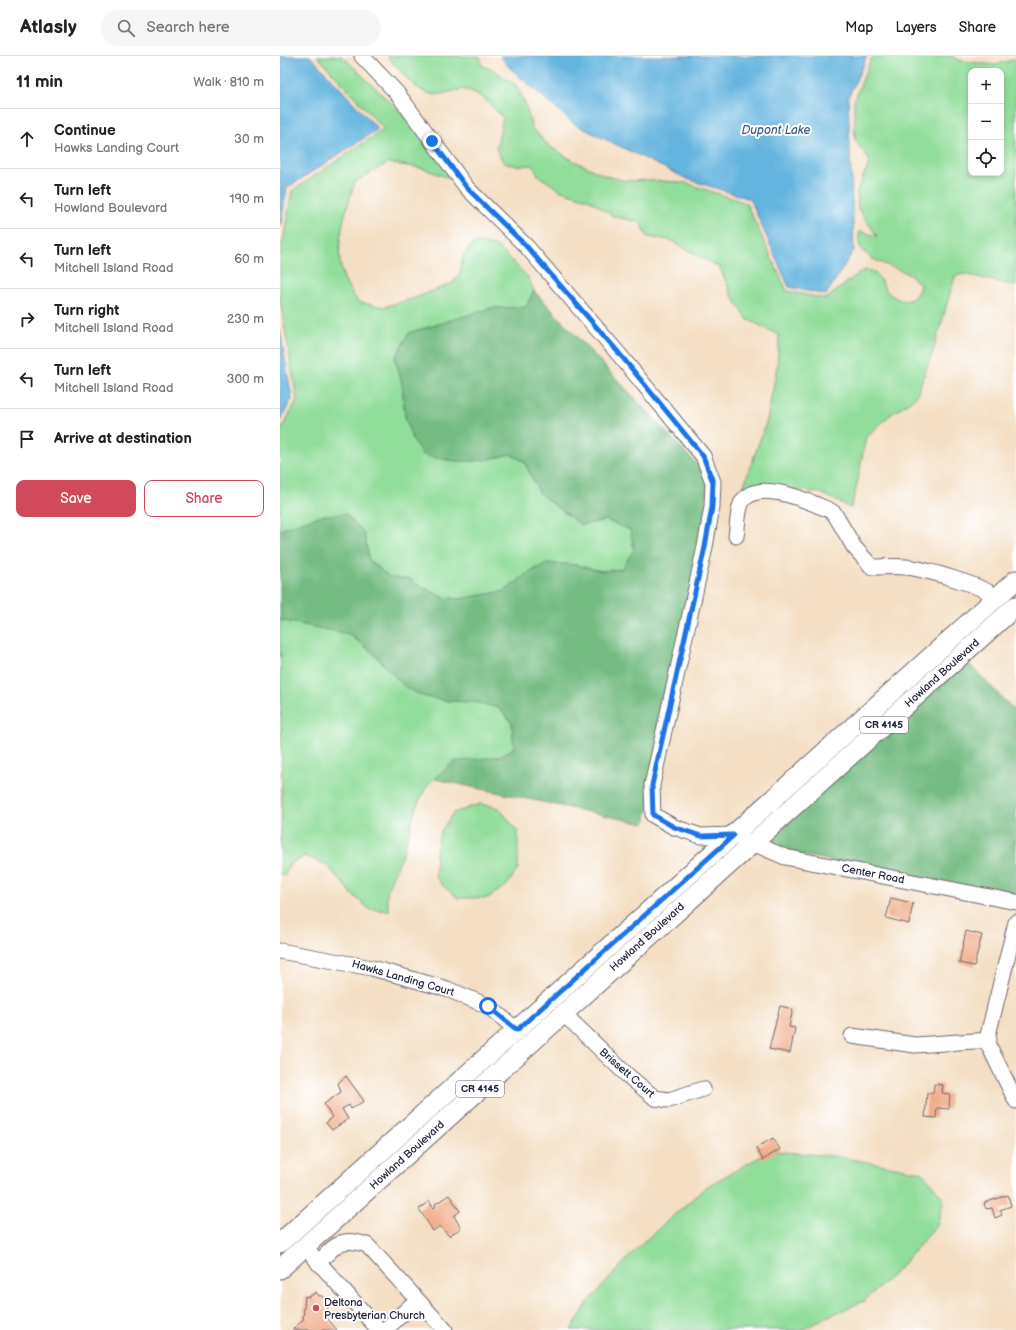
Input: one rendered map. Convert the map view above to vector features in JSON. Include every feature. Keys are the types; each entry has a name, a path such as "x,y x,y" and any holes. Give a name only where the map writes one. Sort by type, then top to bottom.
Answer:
{"main road":[{"name":"Howland Boulevard","path":"280,1243 1016,580"},
{"name":"Howland Boulevard","path":"280,1269 1016,606"}],"street":[{"path":"362,56 397,92 467,188 527,247 618,352 703,456 713,482 712,507 705,547 652,785 653,815 674,827 701,836 734,835"},
{"path":"736,536 742,502 753,494 778,491 834,513 851,542 872,567 912,568 978,587 993,593 997,598"},
{"name":"Center Road","path":"734,835 785,857 1016,902"},
{"path":"1016,922 993,1016 989,1040 989,1046 1016,1101"},
{"name":"Hawks Landing Court","path":"280,951 372,968 447,989 488,1006 517,1030"},
{"name":"Brissett Court","path":"564,1013 626,1075 655,1098 669,1100 703,1089"},
{"path":"852,1036 915,1045 989,1040"},
{"path":"318,1263 339,1243 354,1241 367,1246 445,1330"},
{"path":"305,1247 379,1330"},
{"path":"384,1330 417,1300"}],"green space":[{"path":"317,56 342,56 415,126 453,179 421,168 388,163 355,182 341,231 340,256 341,269 345,281 358,302 383,307 418,297 453,283 460,272 463,255 475,242 498,247 528,277 534,291 526,307 491,308 409,333 395,358 402,383 405,416 441,459 476,461 510,454 524,461 540,494 581,525 606,520 630,530 634,549 622,569 601,571 577,565 547,563 525,575 505,591 460,599 443,597 416,584 410,579 389,577 369,560 364,533 322,515 280,530 280,432 297,400 280,300 280,257 292,191 383,130 383,128"},
{"path":"387,56 480,56 482,66 492,69 516,85 525,103 532,128 549,146 572,160 606,176 626,181 650,180 686,183 746,203 787,291 826,299 859,273 866,270 875,272 892,296 897,299 907,300 915,296 920,285 914,278 906,273 872,258 865,253 859,243 859,231 877,236 858,209 857,191 870,161 855,140 854,101 871,59 874,56 951,56 962,61 995,65 1016,59 1016,286 964,274 955,276 933,351 916,397 890,415 866,437 851,508 821,493 763,486 745,491 744,485 767,420 777,367 779,335 747,319 732,296 720,268 670,240 647,237 641,223 613,216 588,199 561,191 539,176 532,165 518,166 504,163 496,149 503,118 482,97 467,90 458,90 437,95 427,93 411,82"},
{"path":"534,291 703,471 708,482 706,507 645,824 435,779 453,762 502,756 514,748 512,723 499,708 474,702 450,701 426,697 406,688 371,651 349,634 280,620 280,530 322,515 346,514 364,533 369,560 389,577 411,579 416,584 443,597 460,599 505,591 525,575 547,563 577,565 601,571 622,569 634,549 630,530 606,520 581,525 540,494 524,461 510,454 487,460 476,461 457,461 435,458 423,455 412,439 405,416 402,383 395,358 409,333 491,308 526,307"},
{"path":"280,620 349,634 371,651 406,688 427,697 450,701 474,702 499,708 512,723 514,748 496,757 446,772 430,783 424,791 415,812 403,853 388,888 387,897 389,911 369,909 353,895 327,865 305,856 289,865 285,875 280,874 282,805"},
{"path":"965,660 1016,712 1016,896 786,852 763,842"},
{"path":"480,804 499,808 518,832 518,869 507,885 488,898 458,898 442,885 435,876 436,852 440,833 453,813"},
{"path":"770,1151 834,1156 922,1172 944,1199 937,1225 897,1271 864,1301 826,1317 803,1330 571,1330 589,1301 640,1245 706,1187"}],"water":[{"path":"280,56 310,56 378,129 287,188 280,228"},
{"name":"Dupont Lake","path":"500,56 867,56 848,98 854,250 826,295 789,287 750,199 687,179 574,124 509,67"},
{"path":"280,329 292,399 280,421"}],"building":[{"path":"891,898 913,903 909,924 886,918"},
{"path":"966,931 982,935 974,966 959,963"},
{"path":"780,1006 793,1009 789,1027 795,1028 790,1053 769,1049"},
{"path":"346,1076 364,1101 351,1109 349,1105 342,1109 348,1119 332,1130 326,1123 332,1117 324,1104 341,1092 338,1083"},
{"path":"934,1084 943,1085 942,1093 950,1094 949,1109 937,1108 936,1118 925,1117 927,1093 933,1093"},
{"path":"773,1138 780,1149 763,1160 756,1148"},
{"path":"449,1195 460,1211 454,1216 461,1228 449,1236 440,1226 433,1231 419,1209 429,1201 433,1208 436,1206 435,1204"},
{"path":"1008,1195 1011,1206 1000,1210 1002,1215 995,1218 992,1208 986,1209 984,1203"},
{"name":"Deltona Presbyterian Church","path":"316,1292 319,1296 323,1296 323,1298 328,1298 327,1318 337,1330 292,1330 303,1320 305,1296 309,1297"}],"place":[{"name":"Deltona Presbyterian Church","path":"316,1308"}],"route":[{"path":"432,141 467,188 527,247 572,301 618,352 703,456 713,482 712,507 705,547 676,669 652,785 653,815 674,827 701,836 734,835 627,929 517,1030 488,1006"}]}
